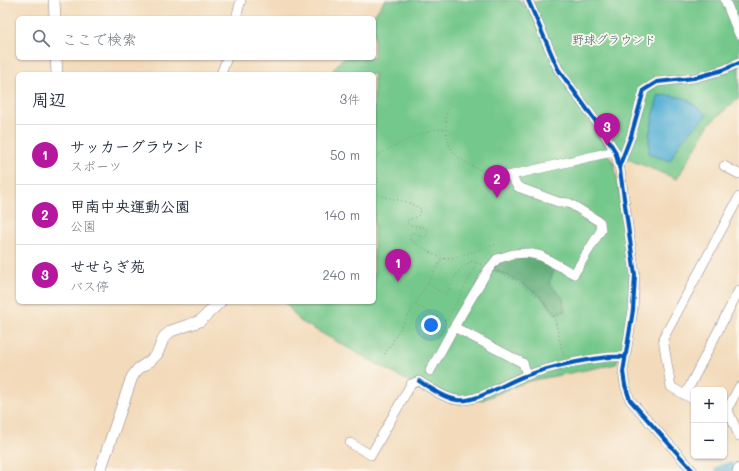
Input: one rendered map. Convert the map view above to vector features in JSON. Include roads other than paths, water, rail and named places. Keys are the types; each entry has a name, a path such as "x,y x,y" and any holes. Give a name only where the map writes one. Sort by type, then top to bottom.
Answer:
{"main road":[{"path":"54,0 55,16"},
{"path":"56,60 57,72"},
{"path":"100,471 135,373 157,354 164,337 171,331 200,321 218,304"}],"street":[{"path":"237,16 241,0"},
{"path":"528,0 558,69 602,130 614,151 619,167 635,275 633,310 624,357 623,372 625,385 630,400 693,471"},
{"path":"725,0 739,34"},
{"path":"222,72 226,60"},
{"path":"619,167 631,136 644,90 657,82 694,78 723,70 739,63"},
{"path":"489,174 508,176 614,151"},
{"path":"724,166 739,174"},
{"path":"430,371 450,324 488,270 497,260 513,254 528,253 542,256 574,274 601,230 600,222 569,203 558,202 518,187 512,178 508,176"},
{"path":"691,398 671,387 663,338 739,197"},
{"path":"684,395 739,290"},
{"path":"450,324 523,363 526,375"},
{"path":"350,443 371,454 411,384 419,382 437,392 457,400 475,399 501,385 526,375 610,356 624,357"},
{"path":"727,406 739,387"},
{"path":"727,413 739,436"}],"water":[{"path":"668,95 685,98 707,115 681,141 670,161 649,154 649,135 658,96"}],"waterway":[{"path":"721,471 729,468"}],"place":[{"name":"せせらぎ苑","path":"607,146"},
{"name":"甲南中央運動公園","path":"497,198"},
{"name":"サッカーグラウンド","path":"398,282"}],"park label":[{"name":"野球グラウンド","path":"614,40"}]}
